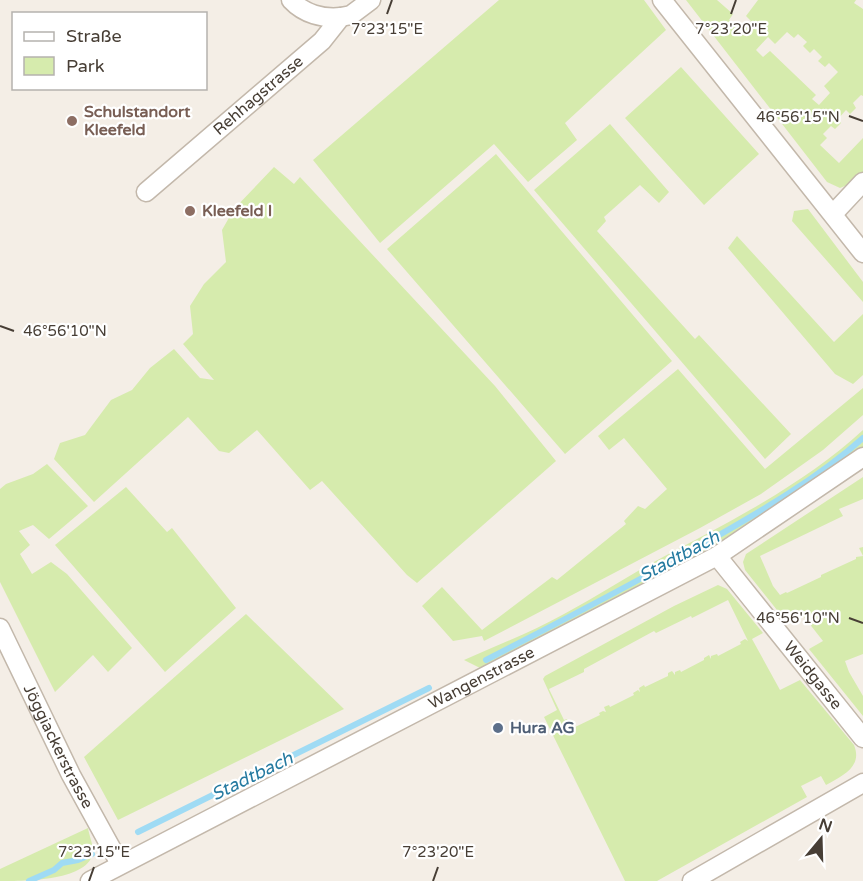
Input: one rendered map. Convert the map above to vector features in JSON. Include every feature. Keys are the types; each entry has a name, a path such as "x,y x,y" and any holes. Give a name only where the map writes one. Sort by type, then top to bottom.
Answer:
{"street":[{"path":"291,0 311,14 341,17"},
{"name":"Rehhagstrasse","path":"146,192 322,41 341,17 351,15 371,0"},
{"path":"662,0 863,253"},
{"path":"833,214 863,182"},
{"name":"Wangenstrasse","path":"90,881 717,556 863,457"},
{"name":"Weidgasse","path":"717,556 863,738"},
{"name":"Jöggiackerstrasse","path":"0,628 71,775 120,864"},
{"path":"692,881 863,783"}],"green space":[{"path":"499,0 644,0 666,30 565,123 577,140 528,182 494,144 380,243 313,160"},
{"path":"686,0 717,0 733,14 729,20 744,31 751,21 746,16 758,0 856,0 854,3 863,9 863,96 861,95 853,103 856,108 850,114 846,110 838,119 841,123 835,129 831,126 823,134 827,138 820,145 839,163 863,138 863,172 852,183 840,188 827,182","holes":["787,32 794,38 798,34 807,42 803,46 810,53 814,49 822,57 818,61 825,67 829,63 838,72 824,86 830,93 819,105 812,99 816,95 770,51 763,57 756,50 768,37 775,44"]},
{"path":"681,67 759,154 704,205 625,118"},
{"path":"610,124 669,192 659,203 640,185 604,217 606,221 597,231 695,339 699,335 791,434 765,459 534,190"},
{"path":"496,154 672,361 565,454 387,249"},
{"path":"274,167 294,184 300,177 495,386 556,461 417,583 407,575 322,481 310,490 257,430 229,453 219,451 188,417 94,502 54,459 60,443 85,435 111,400 132,390 150,368 174,349 200,378 214,380 183,344 193,334 190,306 204,284 226,262 222,230 234,209"},
{"path":"808,209 863,282 863,302 792,221 794,211"},
{"path":"737,236 834,342 863,314 863,375 853,384 835,374 728,248"},
{"path":"678,369 765,469 863,388 863,415 823,450 761,494 700,528 484,641 482,636 453,641 422,606 442,587 482,630 552,577 557,580 626,524 624,521 638,506 645,509 667,489 624,438 609,450 598,436"},
{"path":"863,430 863,447 735,545 490,673 464,660 552,621 741,515 817,467"},
{"path":"47,464 88,506 49,539 33,525 19,531 30,545 20,554 32,574 51,562 67,574 132,648 108,672 93,655 55,692 0,582 0,489 6,484 33,474"},
{"path":"863,477 863,499 839,509 843,516 760,556 773,586 780,595 821,577 856,557 863,556 863,654 845,661 863,696 863,716 809,649 823,641 801,613 785,620 745,570 743,562 746,554"},
{"path":"126,487 167,532 172,528 236,608 165,672 55,545"},
{"path":"718,585 727,589 763,633 752,639 780,690 800,680 854,745 856,759 849,770 838,778 826,785 821,776 801,786 807,797 657,881 625,881 544,717 557,710 543,679 674,606","holes":["728,600 748,641 745,639 740,642 741,644 718,656 717,654 711,656 711,659 709,655 681,672 680,670 675,672 675,675 672,671 668,673 668,676 639,688 640,692 638,690 633,693 634,695 610,707 609,705 604,707 606,712 603,711 599,713 600,715 571,729 549,689 584,672 584,669 654,631 656,633 691,616 692,618"]},
{"path":"246,614 344,709 118,820 84,757"},
{"path":"88,828 93,851 89,861 81,868 55,877 25,881 0,881 0,869"}],"waterway":[{"name":"Stadtbach","path":"486,660 620,590 742,522 805,483 863,438"},
{"name":"Stadtbach","path":"138,832 429,688"},
{"name":"Stadtbach","path":"29,881 54,870 62,863 92,854"}],"place":[{"name":"Schulstandort Kleefeld","path":"72,121"},
{"name":"Kleefeld I","path":"190,211"},
{"name":"Hura AG","path":"498,728"}]}
